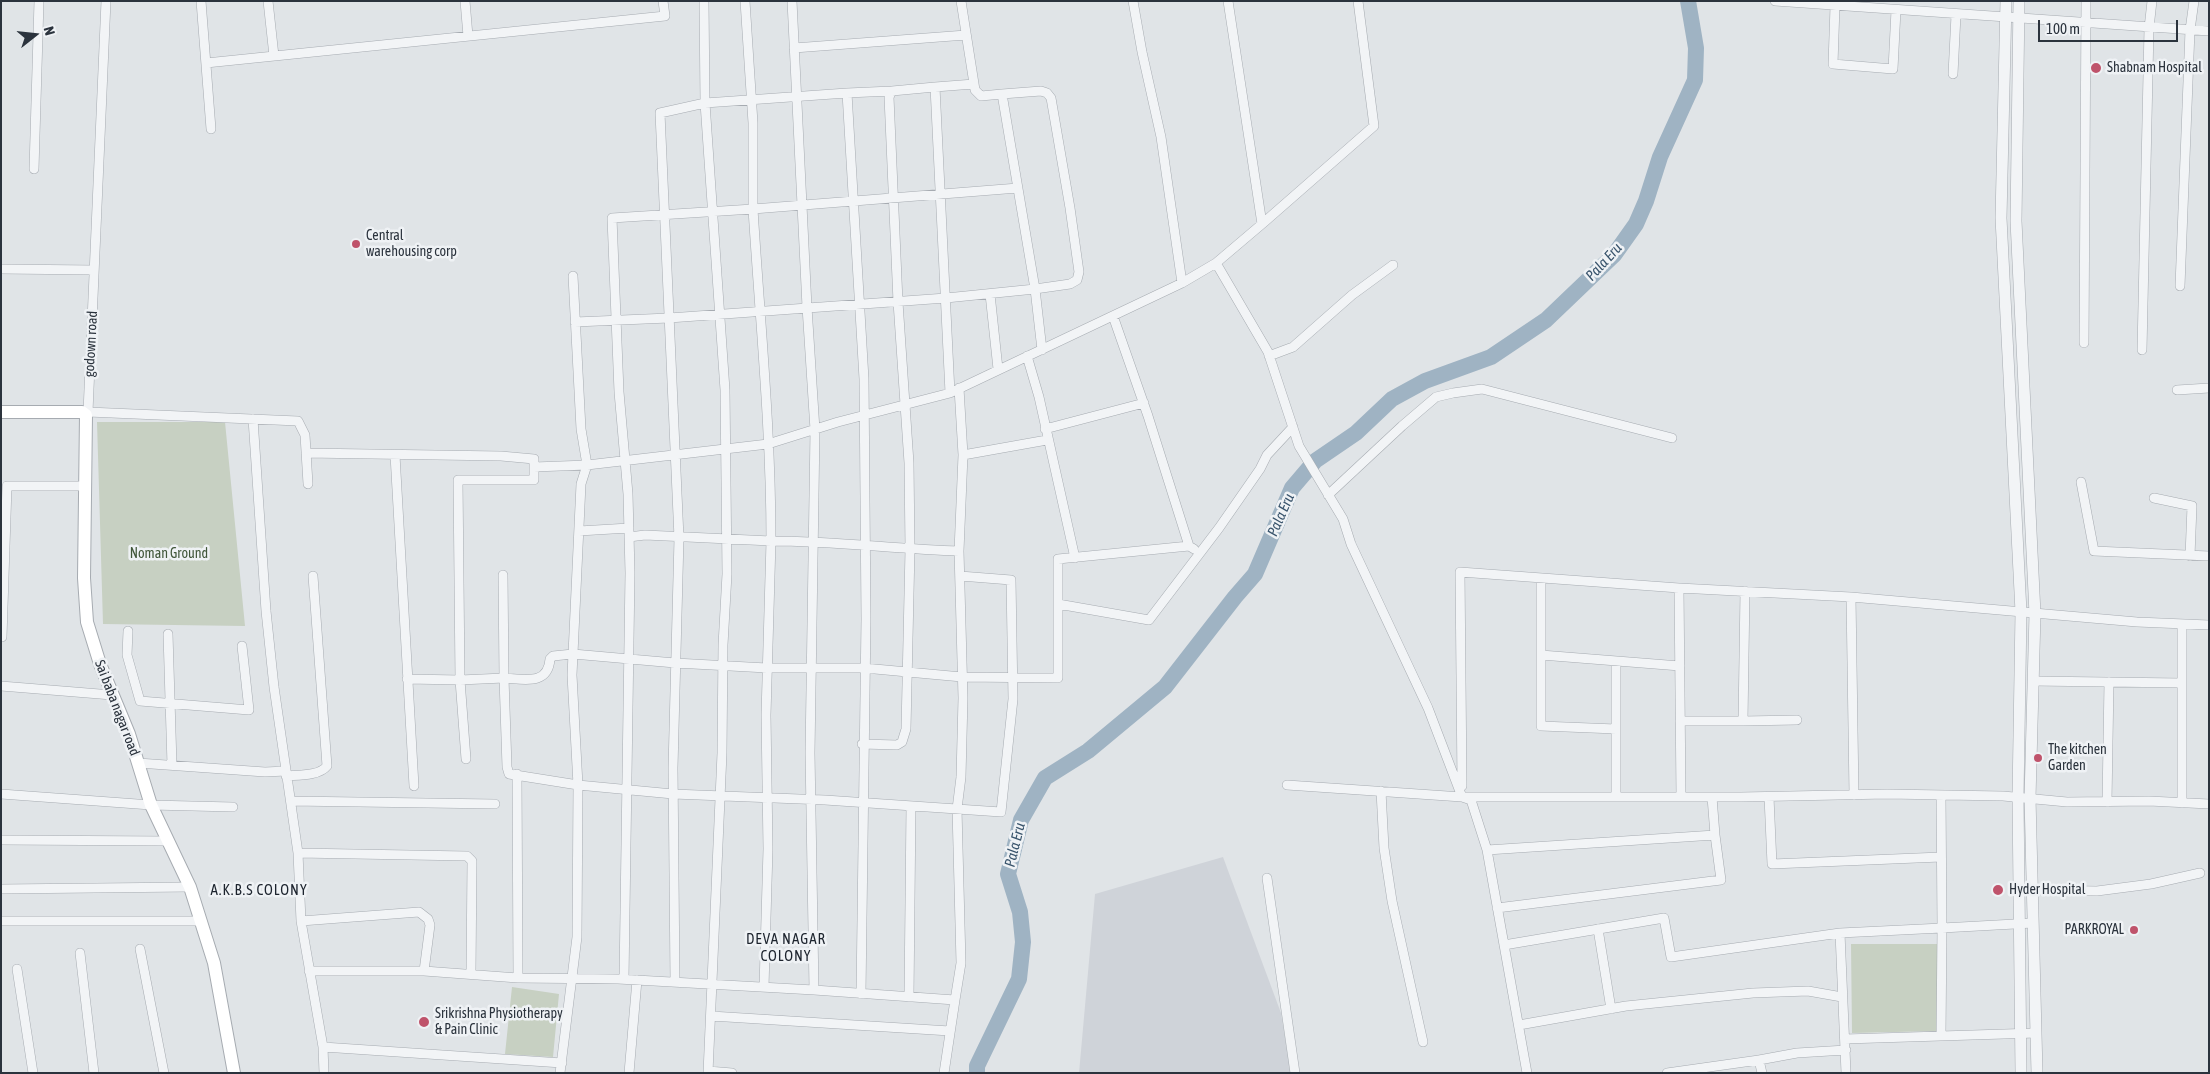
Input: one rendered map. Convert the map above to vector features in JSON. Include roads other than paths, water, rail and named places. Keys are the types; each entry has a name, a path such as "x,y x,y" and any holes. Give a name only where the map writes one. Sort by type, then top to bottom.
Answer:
{"main road":[{"path":"1,412 87,413"},
{"name":"Sai baba nagar road","path":"87,413 84,578 87,622 100,664 138,764 151,805 190,887 214,963 234,1073"}],"street":[{"path":"34,169 39,1"},
{"name":"godown road","path":"87,413 106,1"},
{"path":"201,1 211,129"},
{"path":"268,1 274,56"},
{"path":"465,1 468,36"},
{"path":"206,63 665,16 663,1"},
{"path":"704,1 705,103 721,314 726,539 720,796 708,1072 732,1073"},
{"path":"745,1 752,100 753,209 759,310 766,376 771,541 764,987"},
{"path":"792,1 795,97 815,430 811,666 814,990"},
{"path":"575,322 669,318 946,298 1035,289 1070,284 1077,280 1079,272 1070,208 1051,98 1047,93 1041,91 980,96 974,84 961,1"},
{"path":"1133,1 1161,137 1182,283"},
{"path":"1228,1 1262,224"},
{"path":"534,467 587,465 768,444 864,415 907,405 954,390 1182,283 1216,263 1374,126 1358,1"},
{"path":"1775,1 1881,5 1896,10 2018,20 2209,31"},
{"path":"2006,1 2000,218 2021,612 2018,797 2021,1073"},
{"path":"2020,1 2018,20 2016,221 2035,614 2030,798 2037,1073"},
{"path":"2084,343 2084,24 2086,1"},
{"path":"2142,350 2149,28 2152,1"},
{"path":"2180,286 2190,30 2194,1"},
{"path":"1840,4 1833,64 1893,69 1896,10"},
{"path":"1953,74 1956,15"},
{"path":"794,48 966,35"},
{"path":"675,982 673,794 679,538 660,113 705,103 974,84"},
{"path":"935,87 946,298 954,390 963,456 960,551 961,777 957,809 961,963 944,1073"},
{"path":"862,744 897,745 902,742 906,729 910,549 907,405 892,199 889,97 892,91"},
{"path":"847,93 864,415 866,546 862,744 861,994"},
{"path":"1002,94 1035,289 1042,350"},
{"path":"624,979 628,790 629,532 616,320 612,218 853,202 1018,188"},
{"path":"1216,263 1269,356 1299,446 1343,519 1351,544 1428,708 1462,797"},
{"path":"1269,356 1293,347 1352,295 1394,265"},
{"path":"1,269 94,270"},
{"path":"323,1047 561,1068 577,937 578,785 573,654 581,484 587,465 580,429 573,276"},
{"path":"990,294 998,370"},
{"path":"1113,316 1144,402 1189,546 1200,554"},
{"path":"1026,356 1075,558"},
{"path":"2177,390 2209,388"},
{"path":"1328,495 1436,397 1453,393 1482,390 1672,438"},
{"path":"1045,429 1144,402"},
{"path":"87,413 298,421 305,435 308,484"},
{"path":"253,419 266,611 286,774 298,853 302,921 323,1047 324,1073"},
{"path":"1058,604 1149,620 1200,554 1260,469 1266,455 1293,427"},
{"path":"963,456 1047,440"},
{"path":"306,453 501,456 534,460 534,480 458,480 460,680 466,759"},
{"path":"395,455 414,786"},
{"path":"2081,482 2094,551 2209,556"},
{"path":"2,637 4,486 85,486"},
{"path":"2154,498 2192,506 2190,556"},
{"path":"578,531 629,532 679,538 814,541 960,551"},
{"path":"408,679 537,678 544,676 548,672 550,659 553,656 573,654 675,663 768,668 811,666 908,671 962,677 1013,676 1058,678 1058,559 1189,546"},
{"path":"1462,797 1460,572 1679,588 1851,597 2035,614 2209,625"},
{"path":"503,575 507,767 510,774 578,785 673,794 863,802 1001,812 1014,699 1011,580 960,576"},
{"path":"138,764 286,774 314,773 323,770 327,766 314,576"},
{"path":"1541,578 1541,726 1616,729"},
{"path":"1679,588 1681,797"},
{"path":"1743,721 1745,592"},
{"path":"1851,597 1854,795"},
{"path":"2182,624 2182,803"},
{"path":"128,631 127,655 140,701 249,710 242,646"},
{"path":"168,634 172,766"},
{"path":"1542,649 1541,655 1680,666"},
{"path":"1616,661 1616,796"},
{"path":"2033,681 2181,683"},
{"path":"2107,802 2109,682"},
{"path":"1,686 112,695"},
{"path":"1680,721 1797,720"},
{"path":"517,774 518,978"},
{"path":"1287,784 1462,797 1941,795 2018,797 2068,802 2209,804"},
{"path":"1381,791 1384,848 1391,892 1423,1042"},
{"path":"1,794 151,805 234,807"},
{"path":"1941,795 1941,1036"},
{"path":"1462,797 1471,800 1487,850 1528,1073"},
{"path":"1497,908 1721,880 1712,797"},
{"path":"1769,797 1772,864 1941,857"},
{"path":"291,801 495,804"},
{"path":"909,997 911,806"},
{"path":"1487,850 1716,834"},
{"path":"1,840 168,841"},
{"path":"298,853 467,856 472,861 471,973"},
{"path":"2032,890 2097,891 2150,884 2200,873"},
{"path":"1267,878 1295,1073"},
{"path":"1,889 190,887"},
{"path":"302,921 419,912 428,919 430,925 424,971"},
{"path":"1504,945 1664,918 1671,957 1840,932 2033,923"},
{"path":"1,921 201,921"},
{"path":"1598,930 1610,1009"},
{"path":"1840,932 1846,1073"},
{"path":"140,949 164,1073"},
{"path":"80,954 94,1073"},
{"path":"17,970 33,1073"},
{"path":"309,971 424,971 518,978 624,979 956,1000"},
{"path":"629,1073 638,980"},
{"path":"1519,1025 1610,1009 1753,993 1808,991 1842,997"},
{"path":"711,1016 950,1031"},
{"path":"1845,1039 2036,1033"},
{"path":"1667,1073 1797,1053 1846,1050"},
{"path":"1759,1060 1762,1073"}],"waterway":[{"name":"Pala Eru","path":"977,1073 977,1066 1019,979 1023,942 1020,912 1008,874 1021,820 1045,778 1088,751 1165,687 1255,574 1292,488 1315,461 1356,433 1392,399 1425,381 1491,357 1546,320 1614,255 1636,224 1646,201 1660,157 1695,80 1696,48 1688,1"}],"place":[{"name":"Shabnam Hospital","path":"2096,68"},
{"name":"Central warehousing corp","path":"356,244"},
{"name":"The kitchen Garden","path":"2038,758"},
{"name":"Hyder Hospital","path":"1998,890"},
{"name":"PARKROYAL","path":"2134,930"},
{"name":"Srikrishna Physiotherapy & Pain Clinic","path":"424,1022"}],"district":[{"name":"A.K.B.S COLONY","path":"259,890"},
{"name":"DEVA NAGAR COLONY","path":"786,948"}],"park label":[{"name":"Noman Ground","path":"169,554"}]}
